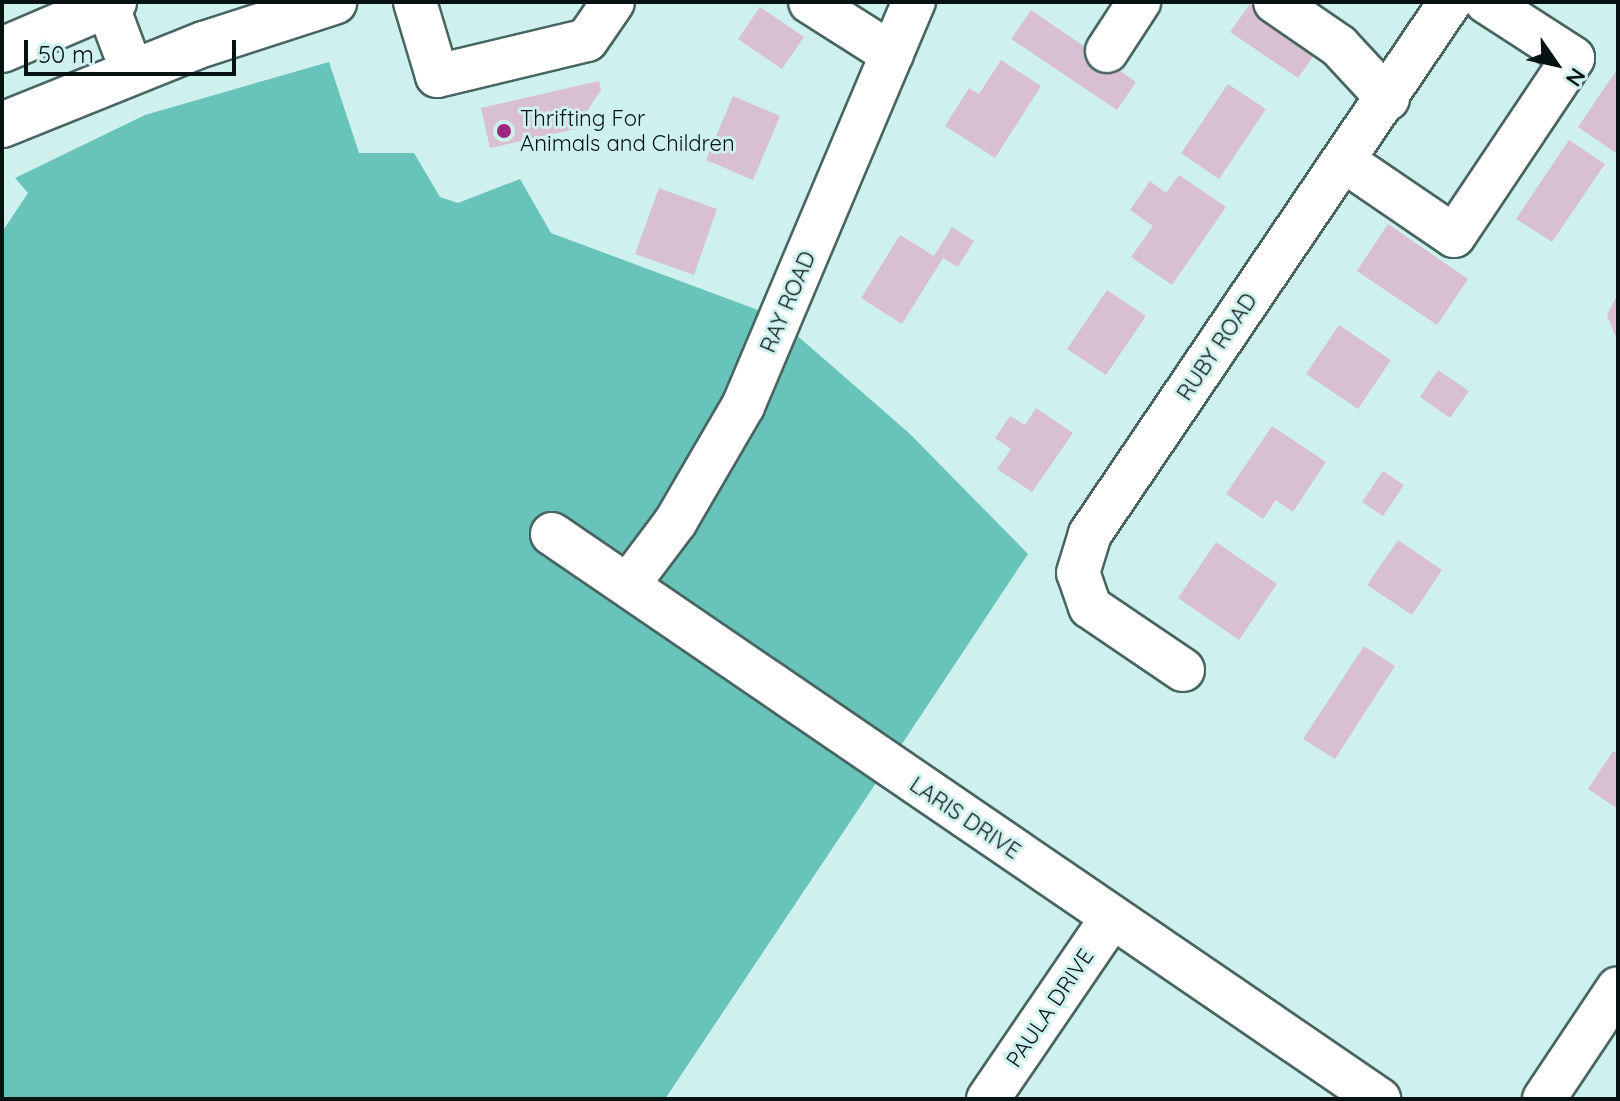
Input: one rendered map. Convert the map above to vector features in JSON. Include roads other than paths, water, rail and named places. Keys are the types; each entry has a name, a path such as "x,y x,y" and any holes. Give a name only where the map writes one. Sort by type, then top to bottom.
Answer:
{"highway":[{"path":"2,125 259,16 334,2"},
{"path":"2,50 109,3"}],"street":[{"path":"415,2 437,76 587,40 613,2"},
{"path":"810,2 892,54"},
{"name":"RAY ROAD","path":"628,585 676,521 743,406 914,2"},
{"path":"1107,51 1139,2"},
{"path":"1275,2 1339,46 1388,99"},
{"name":"RUBY ROAD","path":"1183,670 1090,607 1078,573 1090,534 1388,99 1450,2"},
{"path":"1344,161 1454,236 1573,58 1486,2"},
{"path":"109,3 132,71"},
{"name":"LARIS DRIVE","path":"552,534 1379,1099"},
{"name":"PAULA DRIVE","path":"988,1099 1112,917"},
{"path":"1544,1099 1618,988"}],"place":[{"name":"Thrifting For Animals and Children","path":"504,131"}]}
